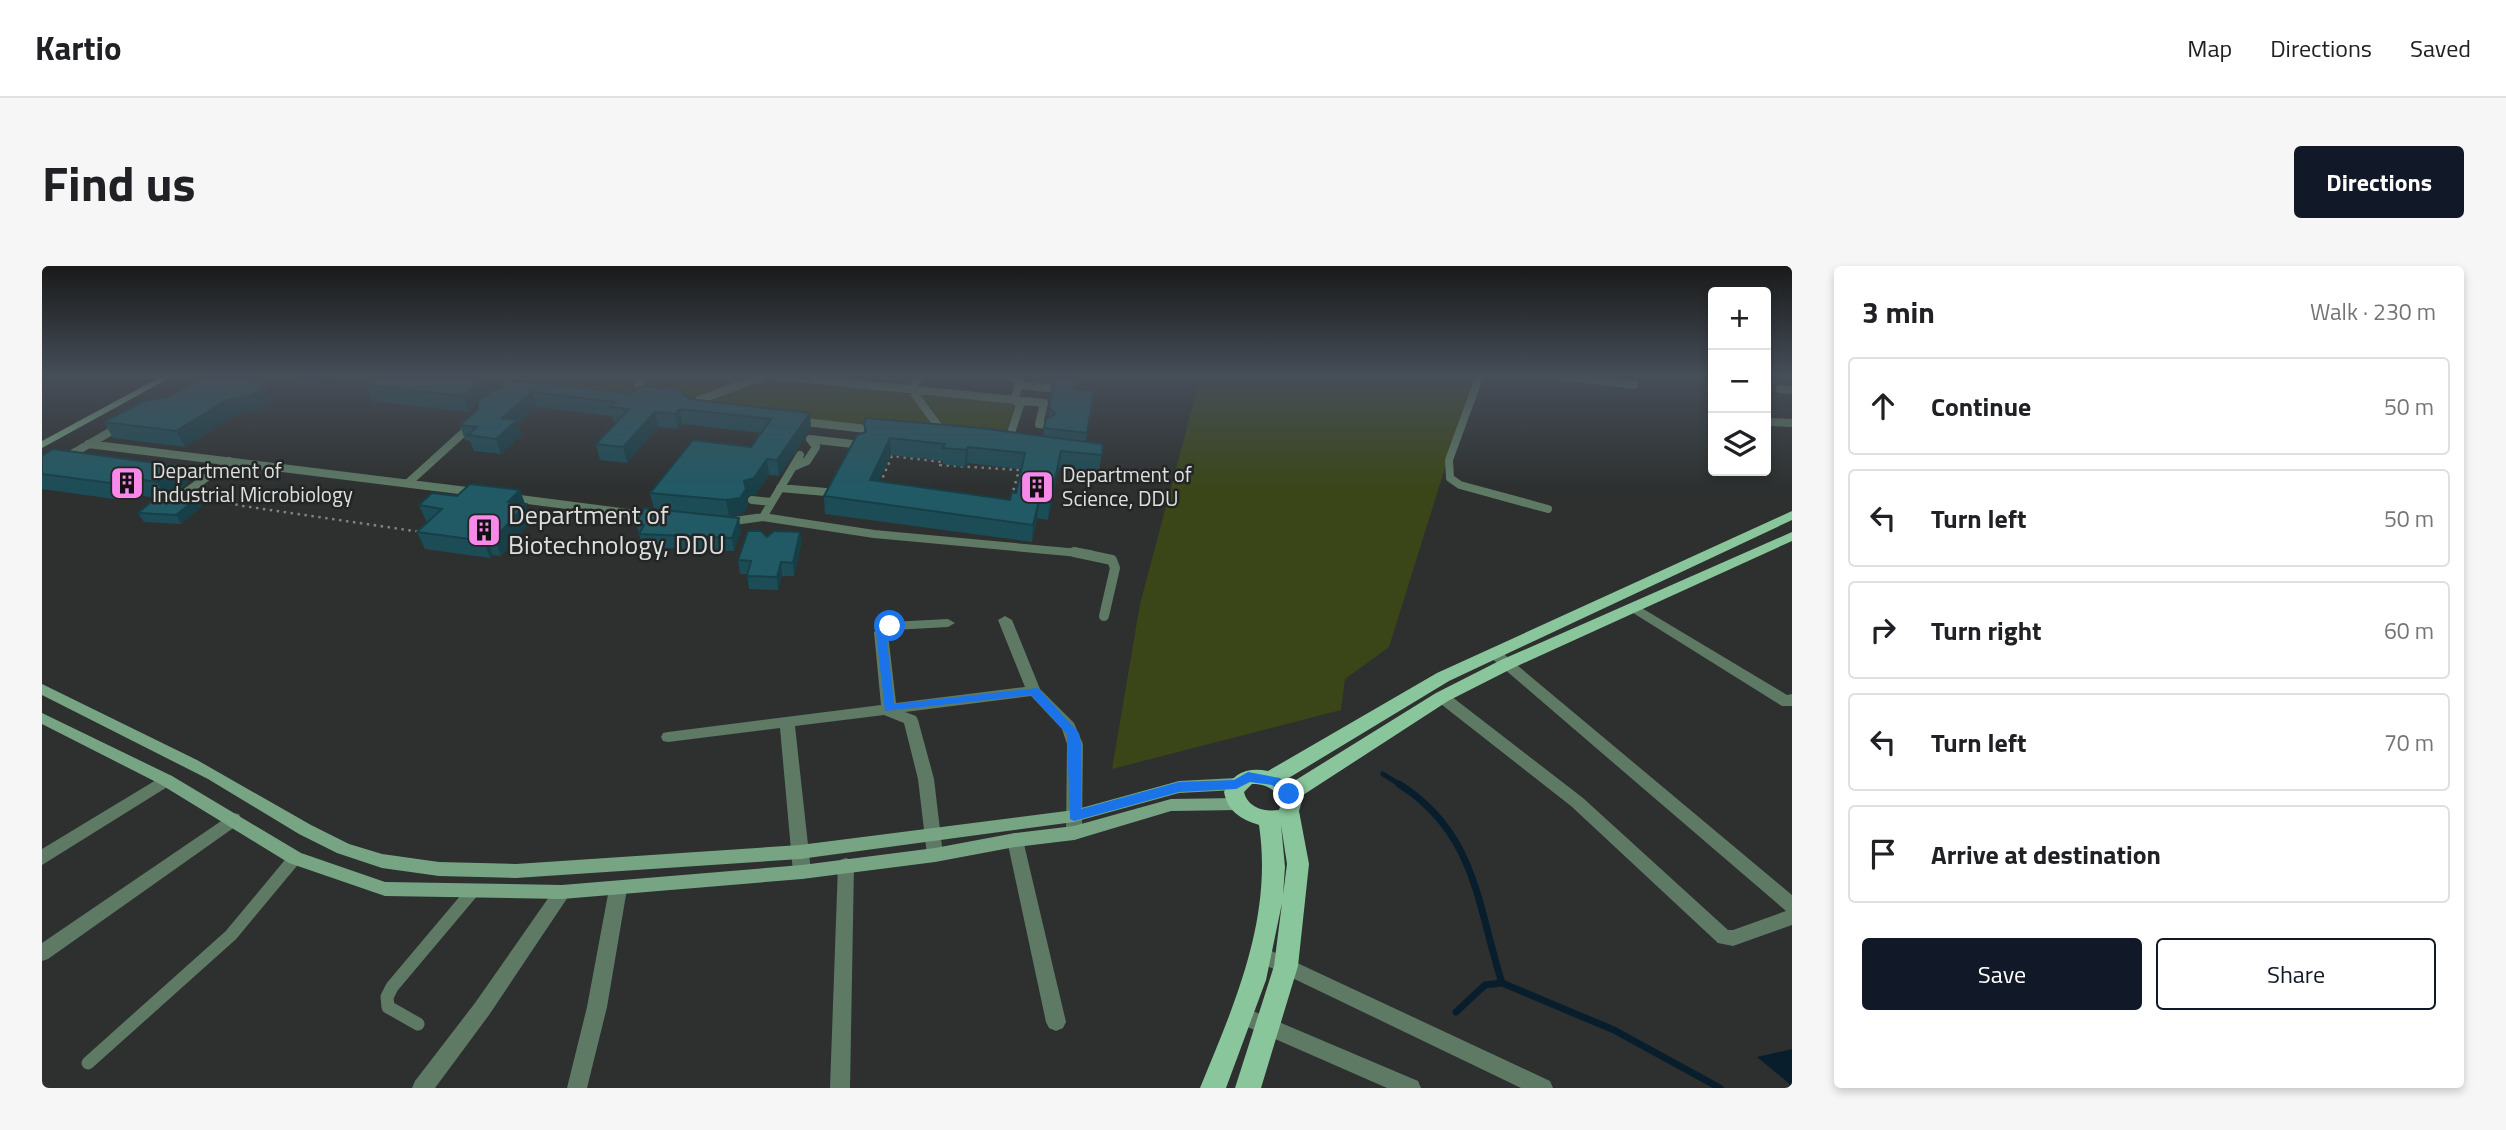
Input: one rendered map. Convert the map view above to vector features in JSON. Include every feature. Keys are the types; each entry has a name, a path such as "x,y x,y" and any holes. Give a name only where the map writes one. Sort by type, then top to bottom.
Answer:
{"main road":[{"path":"42,444 98,413"},
{"path":"42,689 215,776 313,834 363,856 412,866 516,871 800,852 1074,816 1179,787 1237,794 1251,815 1282,808 1500,658 1792,515"},
{"path":"42,718 166,780 295,859 385,889 562,892 802,872 1074,833 1171,805 1237,794 1248,777 1271,779 1443,677 1635,608 1792,536"},
{"path":"1248,1088 1286,966 1298,864 1271,779"},
{"path":"1213,1088 1241,1015 1270,921 1282,808"}],"street":[{"path":"1635,608 1787,702 1792,699"},
{"path":"1005,620 1034,691 1073,733 1074,833"},
{"path":"935,855 926,779 911,720 890,712 889,708 881,632 883,628 948,623"},
{"path":"1500,658 1792,906"},
{"path":"668,737 1034,691"},
{"path":"1442,697 1577,802 1724,937 1733,938 1792,917"},
{"path":"787,722 802,872"},
{"path":"42,858 166,780"},
{"path":"42,953 233,820"},
{"path":"1015,840 1056,1023"},
{"path":"840,1088 846,865"},
{"path":"577,1088 597,1007 618,889"},
{"path":"422,1088 482,1009 562,892"},
{"path":"1261,954 1543,1088"},
{"path":"1241,1015 1411,1088"}],"lane":[{"path":"931,413 951,437 934,436"},
{"path":"1008,442 1017,413"},
{"path":"1042,413 1039,424 1047,425"},
{"path":"1466,413 1449,460 1450,478 1460,485 1548,509"},
{"path":"408,483 464,432 477,416"},
{"path":"782,419 883,430"},
{"path":"1771,422 1792,423"},
{"path":"808,442 820,424"},
{"path":"44,474 88,444 126,425"},
{"path":"996,441 1020,444"},
{"path":"808,442 861,445"},
{"path":"793,467 807,461 812,454 816,447 808,442"},
{"path":"88,444 490,495"},
{"path":"763,517 800,455"},
{"path":"183,496 229,461"},
{"path":"780,488 826,492"},
{"path":"499,501 504,496 658,517"},
{"path":"752,499 771,502"},
{"path":"763,517 772,526"},
{"path":"718,522 749,521 763,517 874,534 1093,554 1112,560 1115,568 1104,616"},
{"path":"88,1063 231,935 295,859"},
{"path":"418,1024 388,1007 387,998 392,986 472,892"}],"path":[{"path":"878,486 892,456 942,462 940,465 968,468 969,465 1019,471 1010,505"},
{"path":"183,496 427,532"}],"green space":[{"path":"751,413 927,413 935,424 934,432"},
{"path":"935,413 1012,413 1006,434 948,430"},
{"path":"1191,413 1462,413 1389,647 1345,679 1341,710 1112,769 1140,604"}],"water":[{"path":"1792,1049 1792,1086 1757,1057"}],"building":[{"path":"120,413 205,413 176,431 104,422"},
{"path":"473,413 507,413 502,418 517,420 496,439 468,435 477,427 460,425"},
{"path":"625,413 654,413 623,447 596,444"},
{"path":"720,413 810,413 777,460 767,459 754,478 744,481 746,489 740,498 726,500 650,493 693,440 751,447 771,419"},
{"path":"1090,413 1087,433 1044,428 1046,419 1055,414"},
{"path":"866,418 980,428 1103,444 1102,455 1061,451 1050,502 1039,501 1033,525 824,496 857,435 866,432","holes":["890,438 945,444 943,448 966,450 968,447 1025,453 1016,493 1012,492 1010,500 870,480"]},
{"path":"53,449 178,466 157,482 120,477 110,483 42,474 42,456"},
{"path":"470,484 520,490 508,502 526,504 495,538 487,537 484,541 417,532 442,509 419,505 432,493 457,496"},
{"path":"164,491 189,493 184,497 197,498 176,515 138,513"},
{"path":"644,508 739,518 732,538 639,534 644,525 636,524"},
{"path":"748,531 761,531 767,537 774,531 800,532 793,563 781,562 777,577 747,576 751,561 738,560"}],"waterway":[{"path":"1383,774 1400,785"},
{"path":"1400,785 1425,803 1459,848 1479,898 1502,983"},
{"path":"1456,1012 1485,985 1502,983"},
{"path":"1502,983 1614,1030 1720,1088"}],"place":[{"name":"Department of Industrial Microbiology","path":"127,483"},
{"name":"Department of Science, DDU","path":"1037,487"},
{"name":"Department of Biotechnology, DDU","path":"484,530"}],"route":[{"path":"890,626 883,628 881,632 889,708 1034,691 1069,727 1075,744 1074,816 1179,787 1236,785 1241,780 1256,776 1275,781 1289,794"}]}
